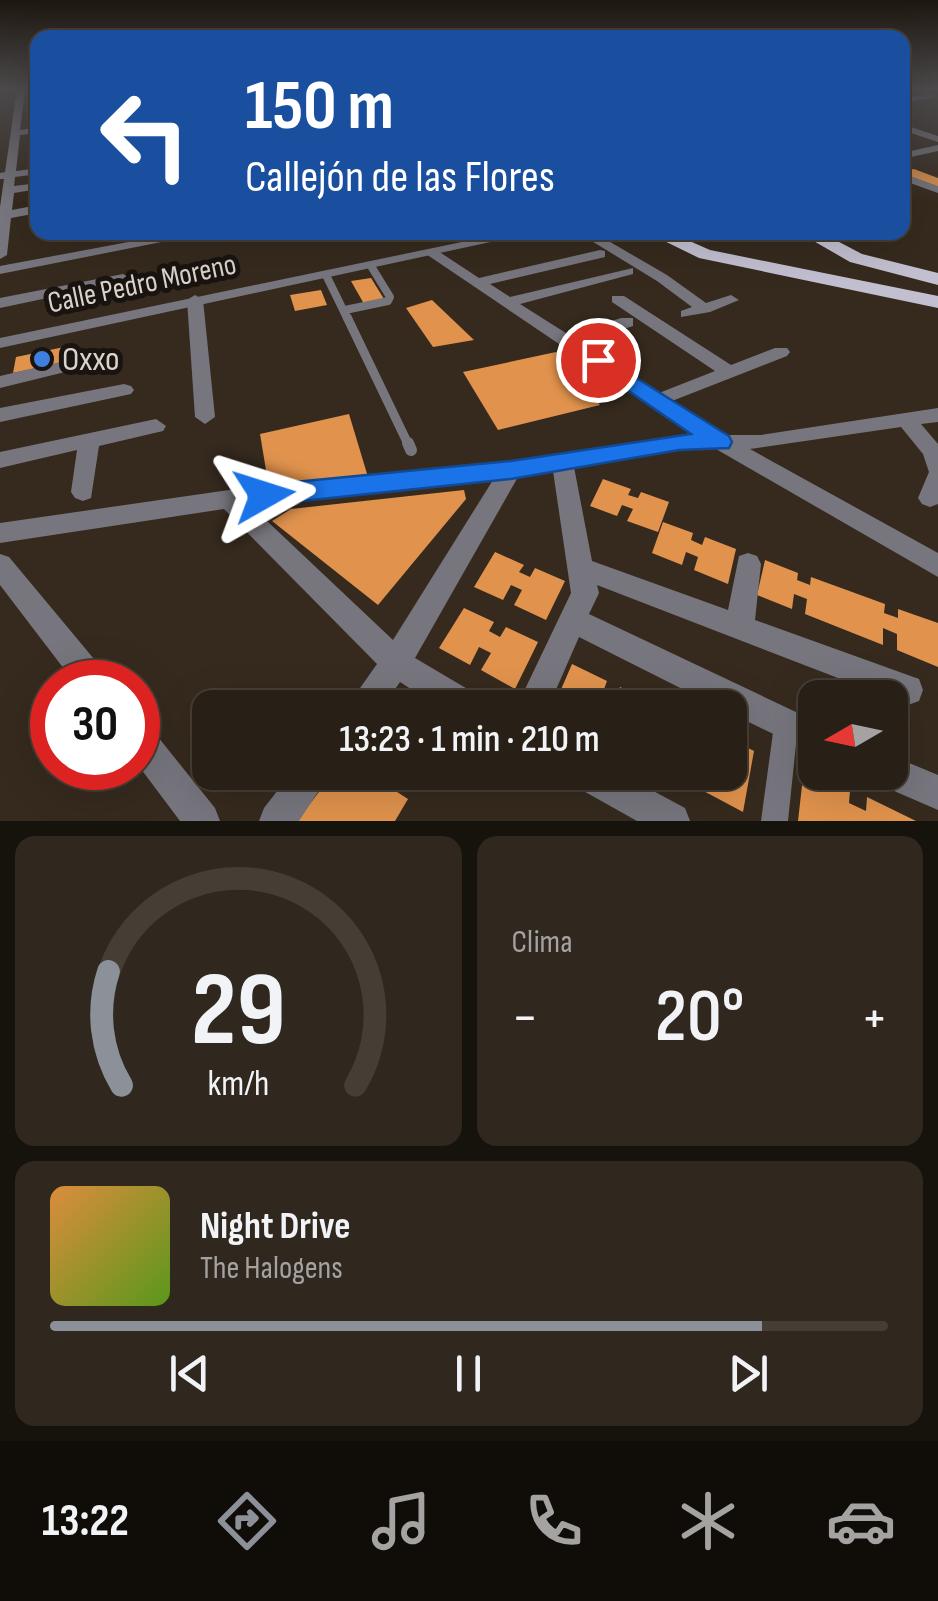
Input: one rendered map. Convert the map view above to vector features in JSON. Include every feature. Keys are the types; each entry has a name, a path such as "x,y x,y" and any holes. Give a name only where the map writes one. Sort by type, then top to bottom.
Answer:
{"main road":[{"path":"673,240 738,269 938,314"},
{"path":"698,240 728,251 938,289"},
{"path":"821,240 856,258 938,279"},
{"path":"706,254 938,302"}],"street":[{"path":"0,255 8,190 5,176 16,127"},
{"path":"910,130 938,139"},
{"path":"0,150 14,148"},
{"path":"910,154 938,148"},
{"path":"5,176 30,172"},
{"path":"910,179 938,190"},
{"path":"8,190 30,187"},
{"path":"5,215 30,210"},
{"path":"0,270 163,240"},
{"name":"Calle Pedro Moreno","path":"0,343 495,240"},
{"path":"597,240 662,278 696,312 730,300"},
{"path":"433,254 720,442 938,566"},
{"path":"480,282 600,254"},
{"path":"510,302 628,271"},
{"path":"0,303 124,278"},
{"path":"618,299 730,372"},
{"path":"195,300 205,417"},
{"path":"568,340 628,322"},
{"path":"658,400 781,352"},
{"path":"0,382 112,355"},
{"path":"0,415 124,390"},
{"path":"0,534 229,499 511,470 679,442 760,442 938,415"},
{"path":"904,418 933,452 935,481"},
{"path":"0,460 156,426"},
{"path":"83,492 89,441"},
{"path":"540,690 585,593 584,569 562,460"},
{"path":"375,690 511,470"},
{"path":"229,499 396,662 441,690"},
{"path":"740,628 748,564"},
{"path":"584,569 881,680"},
{"path":"3,573 75,660"},
{"path":"572,620 798,730"},
{"path":"774,821 786,725"},
{"path":"160,767 202,821"},
{"path":"908,780 938,793"},
{"path":"277,821 300,790"},
{"path":"616,790 672,821"}],"lane":[{"path":"345,310 388,301 390,296 371,266"},
{"path":"326,275 410,450"}],"building":[{"path":"910,170 938,178 938,188 910,177"},
{"path":"371,278 384,299 364,304 351,281"},
{"path":"321,290 327,305 295,311 290,295"},
{"path":"432,300 474,340 433,347 406,308"},
{"name":"Oxxo","path":"69,346 68,361 13,373 16,357"},
{"path":"556,352 600,405 498,430 463,372"},
{"path":"349,414 368,477 269,488 260,434"},
{"path":"603,479 631,489 628,495 638,498 641,492 669,502 658,532 627,521 633,509 622,505 617,516 590,506"},
{"path":"464,490 466,499 378,605 272,521 291,509"},
{"path":"663,522 693,533 691,540 702,545 705,537 736,549 728,584 694,570 698,557 686,552 682,565 652,553"},
{"path":"495,552 524,565 519,572 530,577 535,568 565,581 546,620 514,605 522,590 511,585 503,600 474,587"},
{"path":"765,560 798,573 797,580 810,585 811,577 885,604 884,613 898,618 898,609 938,623 938,667 897,650 897,634 883,628 883,645 805,614 807,599 794,594 792,609 757,595"},
{"path":"464,608 494,622 489,631 500,637 506,627 538,642 515,689 481,670 491,653 479,647 470,665 439,648"},
{"path":"572,664 607,681 604,690 561,690"},
{"path":"747,748 754,751 747,790"},
{"path":"320,790 394,790 408,799 395,821 297,821"},
{"path":"702,790 747,790 743,812"},
{"path":"802,790 850,790 849,803 866,811 867,797 916,821 798,821"}],"place":[{"name":"Oxxo","path":"42,359"}],"route":[{"path":"264,495 511,470 679,442 720,442 598,360"}]}
